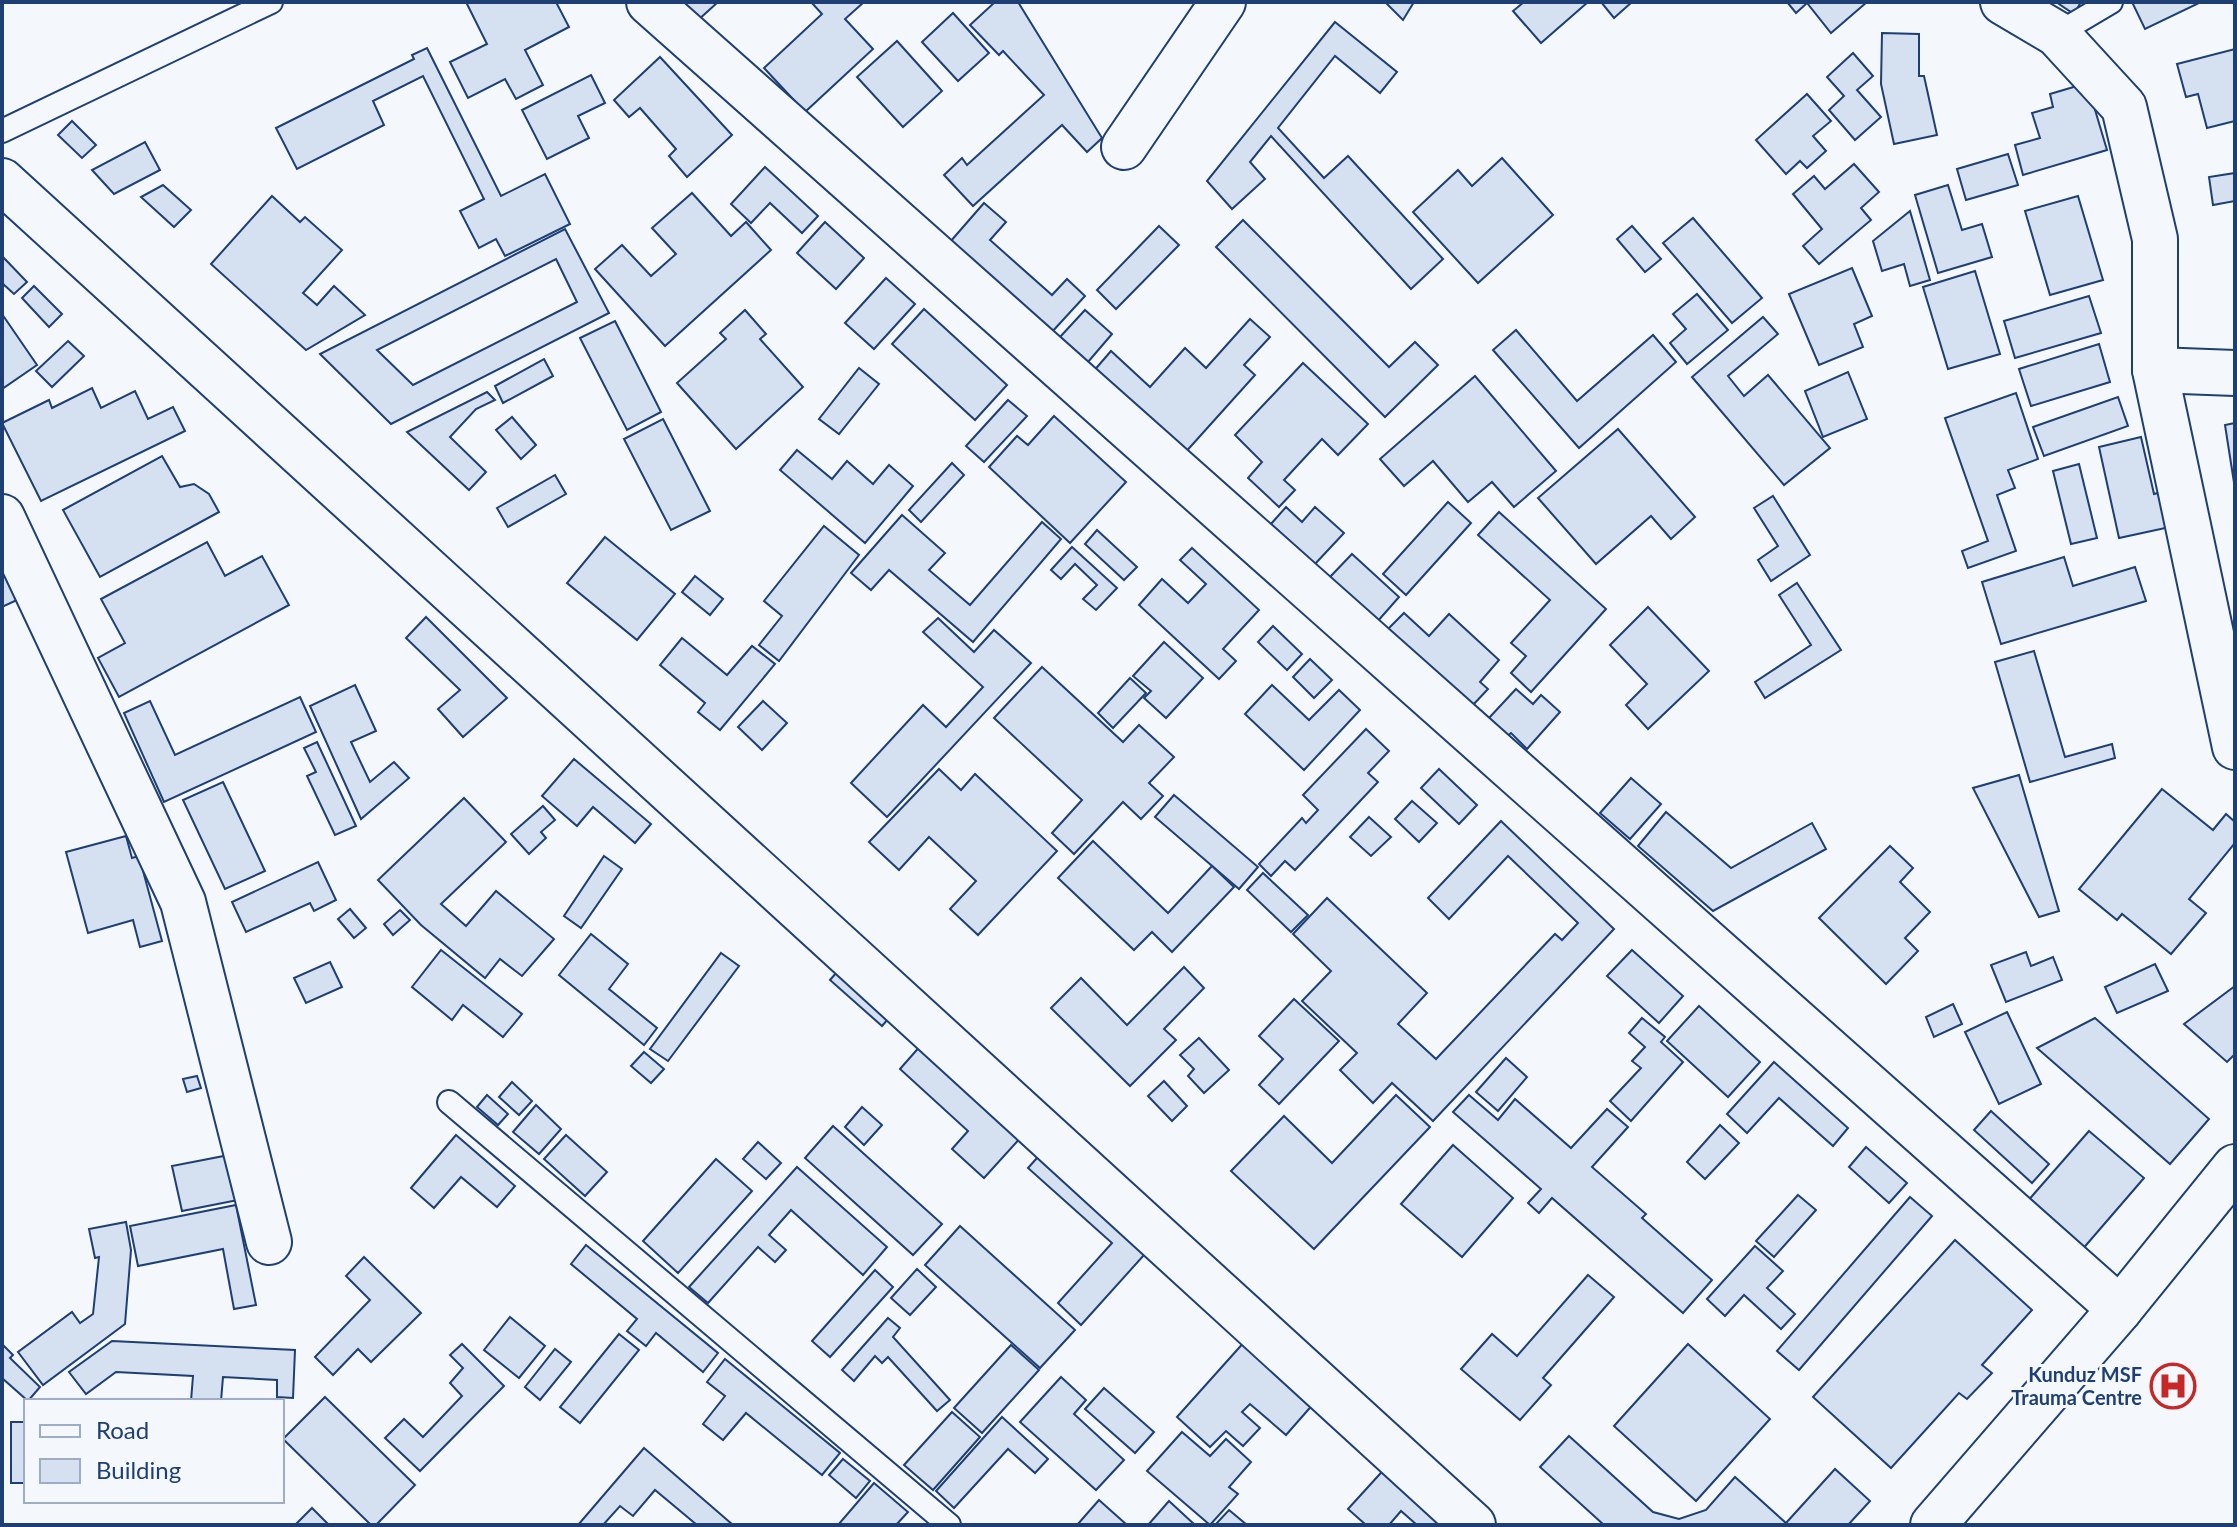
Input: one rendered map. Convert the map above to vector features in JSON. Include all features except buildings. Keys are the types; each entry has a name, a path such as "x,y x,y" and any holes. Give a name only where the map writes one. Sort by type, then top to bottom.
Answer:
{"street":[{"path":"649,2 2120,1309"},
{"path":"1124,147 1223,2"},
{"path":"2003,2 2057,34 2124,107 2155,239 2155,370 2235,747"},
{"path":"2,181 1473,1525"},
{"path":"2155,370 2235,373"},
{"path":"5,536 183,902 269,1242"},
{"path":"1933,1525 2120,1309 2235,1167"}],"lane":[{"path":"2,131 271,2"},
{"path":"2057,34 2111,2"},
{"path":"449,1102 949,1525"}],"place":[{"name":"Kunduz MSF Trauma Centre","path":"2173,1386"}]}
